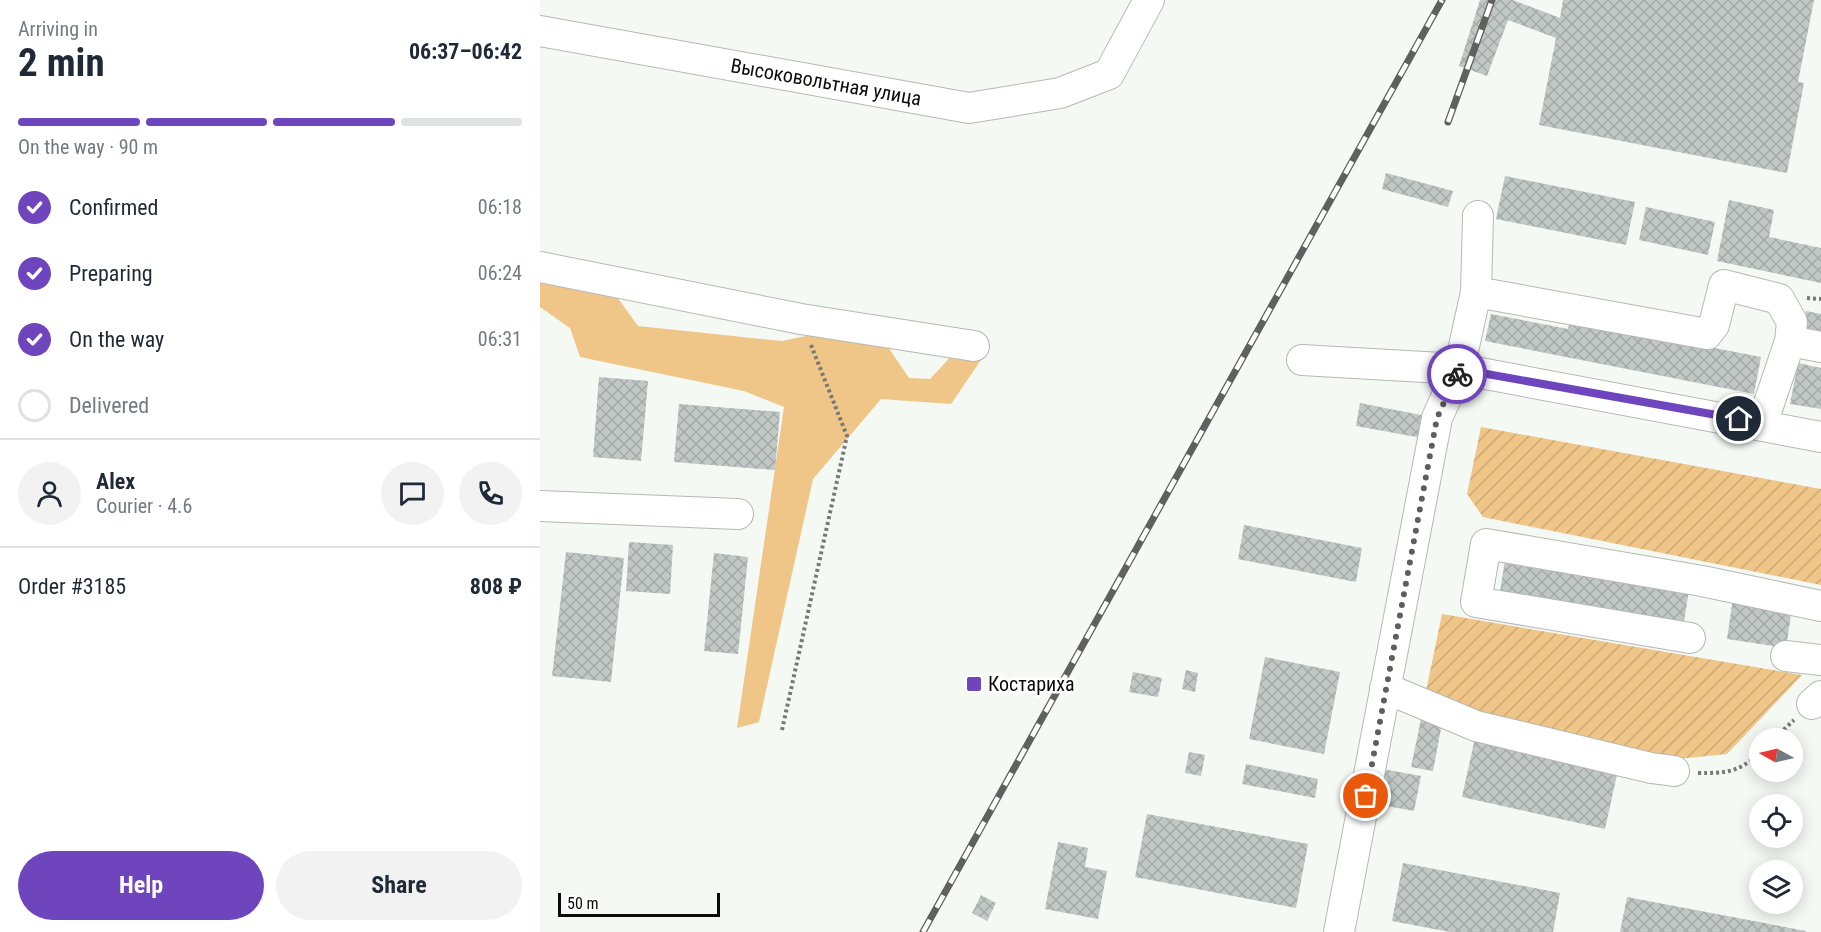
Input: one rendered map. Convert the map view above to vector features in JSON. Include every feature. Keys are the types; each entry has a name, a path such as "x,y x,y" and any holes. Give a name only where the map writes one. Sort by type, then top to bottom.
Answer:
{"street":[{"name":"Высоковольтная улица","path":"540,31 969,108 1060,93 1109,74 1149,0"},
{"path":"1339,932 1437,418 1459,369 1476,292 1478,216"},
{"path":"540,267 801,319 974,346"},
{"path":"1476,292 1707,334 1714,325 1724,285 1779,298 1792,322 1790,341 1762,424"},
{"path":"1790,341 1821,347"},
{"path":"1302,360 1459,369 1821,436"},
{"path":"540,506 738,514"},
{"path":"1690,638 1476,602 1486,544 1702,581 1821,606"},
{"path":"1786,656 1821,660"},
{"path":"1385,688 1476,726 1651,768 1674,771"}],"path":[{"path":"782,730 848,436 801,319"},
{"path":"1674,771 1728,773 1749,763"}],"shaded area":[{"path":"540,277 612,290 638,326 782,341 830,331 884,341 909,378 930,379 957,350 987,351 951,404 881,399 813,479 759,722 737,728 784,407 744,391 580,357 570,328 540,307"},
{"path":"1481,427 1821,489 1821,585 1483,517 1467,494"},
{"path":"1442,614 1802,675 1752,728 1749,728 1749,731 1727,754 1677,759 1467,712 1426,691"}],"building":[{"path":"1480,0 1513,0 1560,18 1563,0 1814,0 1798,82 1804,83 1787,173 1539,125 1556,38 1508,20 1487,76 1459,66"},
{"path":"1386,173 1453,191 1448,207 1382,189"},
{"path":"1505,176 1635,202 1626,245 1496,219"},
{"path":"1729,200 1774,210 1769,237 1821,248 1821,283 1717,261"},
{"path":"1646,207 1715,222 1708,255 1639,240"},
{"path":"1806,311 1821,314 1821,334 1802,331"},
{"path":"1491,314 1568,329 1570,320 1761,357 1754,394 1485,341"},
{"path":"1798,363 1821,368 1821,409 1790,404"},
{"path":"599,377 648,381 641,461 593,457"},
{"path":"1360,403 1426,416 1422,438 1356,426"},
{"path":"679,404 780,412 775,470 674,462"},
{"path":"1244,525 1362,548 1356,582 1238,559"},
{"path":"629,542 673,545 670,594 626,591"},
{"path":"566,552 624,558 611,682 552,676"},
{"path":"714,553 748,557 738,654 704,651"},
{"path":"1505,560 1689,590 1683,628 1499,598"},
{"path":"1733,598 1792,608 1786,648 1727,639"},
{"path":"1265,657 1340,672 1324,754 1249,739"},
{"path":"1186,670 1198,673 1195,692 1182,689"},
{"path":"1133,672 1162,678 1158,697 1129,692"},
{"path":"1421,719 1442,723 1433,771 1411,767"},
{"path":"1475,738 1618,770 1605,829 1462,797"},
{"path":"1189,752 1205,755 1201,776 1185,773"},
{"path":"1246,764 1318,779 1315,798 1242,784"},
{"path":"1383,769 1421,776 1414,811 1376,804"},
{"path":"1147,814 1308,844 1296,908 1135,877"},
{"path":"1058,842 1088,848 1085,867 1107,871 1098,919 1045,909"},
{"path":"1403,863 1560,893 1553,932 1450,932 1392,921"},
{"path":"981,895 996,903 987,921 972,913"},
{"path":"1627,897 1806,931 1620,932"}],"railway":[{"path":"923,932 1442,0"},
{"path":"1448,122 1492,0"}],"way so far":[{"path":"1366,796 1437,418 1457,374"}],"place":[{"name":"Костариха","path":"974,684"}],"route":[{"path":"1457,374 1459,369 1739,419"}]}
